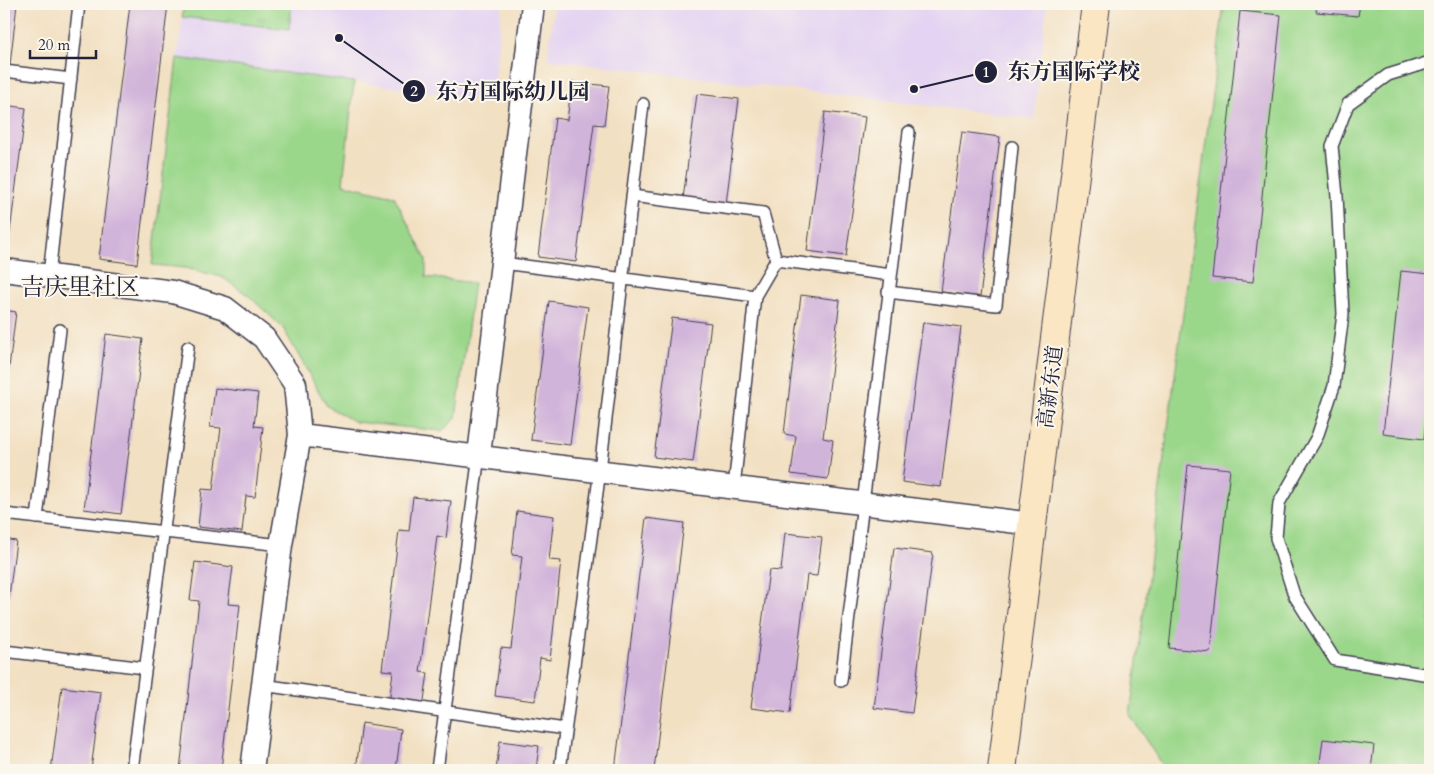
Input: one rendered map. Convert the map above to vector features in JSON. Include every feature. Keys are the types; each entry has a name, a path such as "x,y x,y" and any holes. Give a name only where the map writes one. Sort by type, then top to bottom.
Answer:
{"main road":[{"name":"高新东道","path":"1002,770 1096,4"}],"street":[{"path":"479,455 533,4"},
{"path":"4,270 173,292 225,308 264,338 295,384 300,434 281,545 252,770"},
{"path":"300,434 1033,524"}],"lane":[{"path":"49,275 79,4"},
{"path":"1430,62 1388,75 1348,104 1332,146 1337,196 1343,314 1334,386 1317,438 1279,503 1276,538 1294,595 1335,660 1430,675"},
{"path":"4,71 71,79"},
{"path":"560,770 600,470 643,104"},
{"path":"841,681 908,132"},
{"path":"888,292 996,305 1012,147"},
{"path":"632,196 764,213 776,260 755,296 734,487"},
{"path":"776,260 890,275"},
{"path":"502,263 755,296"},
{"path":"37,518 60,330"},
{"path":"132,770 188,347"},
{"path":"437,770 479,455"},
{"path":"4,514 281,545"},
{"path":"4,651 146,668"},
{"path":"263,685 566,729"}],"shaded area":[{"path":"184,4 502,4 492,100 177,58"},
{"path":"554,4 1047,4 1034,119 548,59"}],"green space":[{"path":"184,4 292,4 289,29 182,17"},
{"path":"1224,4 1430,4 1430,770 1165,770 1130,715"},
{"path":"177,58 354,82 343,184 394,196 426,259 426,277 474,283 456,418 442,431 355,422 327,406 283,328 249,296 222,277 185,268 152,265"}],"building":[{"path":"4,4 17,4 10,65 4,64"},
{"path":"130,4 168,4 137,264 99,259"},
{"path":"1317,4 1360,4 1358,16 1316,12"},
{"path":"1240,11 1281,15 1253,282 1212,278"},
{"path":"572,82 609,86 604,125 594,124 576,262 538,257 555,118 567,120"},
{"path":"697,94 739,99 726,204 683,199"},
{"path":"4,105 26,108 8,247 4,246"},
{"path":"825,112 865,117 846,256 807,251"},
{"path":"962,132 1000,137 980,297 941,292"},
{"path":"1401,271 1430,274 1430,379 1424,439 1383,434"},
{"path":"801,295 840,300 823,438 833,440 828,479 791,474 796,436 784,434"},
{"path":"549,301 588,307 570,445 531,440"},
{"path":"4,310 16,312 5,399 4,399"},
{"path":"672,318 711,323 693,462 654,457"},
{"path":"923,322 961,327 941,487 902,482"},
{"path":"106,334 143,339 121,514 84,509"},
{"path":"215,388 258,393 254,426 263,427 255,497 246,496 242,532 198,527 202,489 213,490 221,428 210,427"},
{"path":"1188,465 1230,469 1210,652 1169,648"},
{"path":"413,497 451,501 446,538 437,536 420,672 428,673 423,707 389,703 393,671 382,670 399,530 409,531"},
{"path":"517,511 554,516 549,560 561,561 550,660 540,658 535,701 495,696 501,648 511,649 522,556 512,555"},
{"path":"646,518 684,523 654,770 615,770"},
{"path":"785,533 822,537 817,576 807,575 790,713 751,708 769,570 781,571"},
{"path":"4,539 16,541 5,628 4,628"},
{"path":"894,548 933,553 912,713 874,708"},
{"path":"195,562 233,567 228,604 240,605 221,770 180,770 199,601 190,600"},
{"path":"62,687 101,692 91,770 51,770"},
{"path":"362,723 401,729 396,770 356,770"},
{"path":"1323,739 1374,745 1371,770 1319,770"},
{"path":"500,741 539,746 536,770 496,770"}],"place":[{"name":"东方国际幼儿园","path":"339,38"},
{"name":"东方国际学校","path":"914,89"}],"district":[{"name":"吉庆里社区","path":"80,287"}]}
